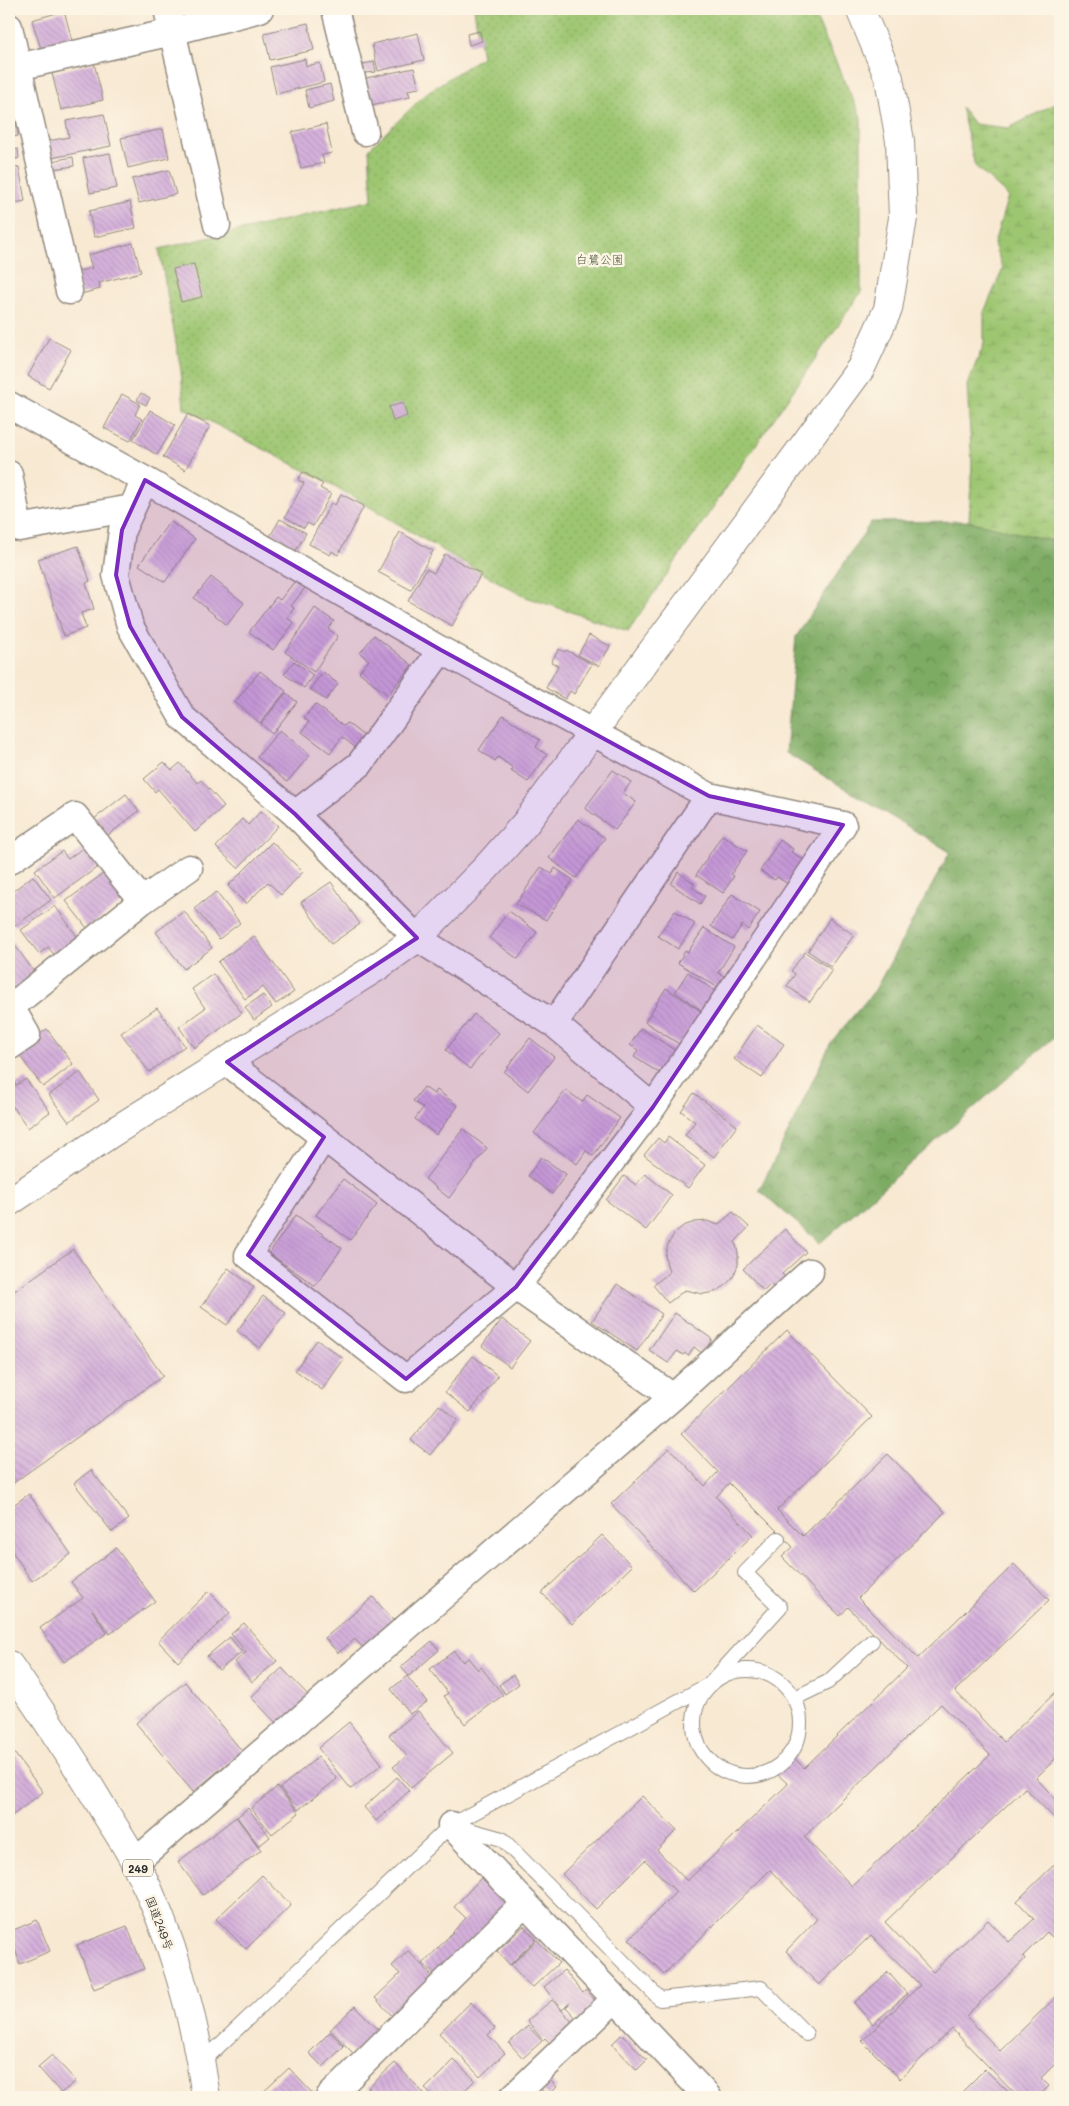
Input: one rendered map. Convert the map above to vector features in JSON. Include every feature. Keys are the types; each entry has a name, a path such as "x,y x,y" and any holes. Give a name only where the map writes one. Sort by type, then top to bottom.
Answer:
{"main road":[{"path":"9,1202 110,1134 227,1062 377,966 417,938 486,868 525,824 861,368 888,309 903,218 900,141 888,78 860,9"},
{"name":"国道249号","path":"9,1665 69,1751 136,1862 162,1923 181,1982 201,2063 206,2097"}],"street":[{"path":"13,68 169,20 260,9"},
{"path":"335,9 365,132"},
{"path":"169,20 218,225"},
{"path":"9,27 13,68 69,291"},
{"path":"9,405 441,650 709,796 843,825 652,1107 516,1287 406,1379 248,1255 324,1137"},
{"path":"9,474 19,528 132,508"},
{"path":"144,480 122,530 116,575 130,626 182,716 295,814 417,938 554,1024 652,1107"},
{"path":"295,814 360,764 441,650"},
{"path":"554,1024 709,796"},
{"path":"9,861 75,816 142,901"},
{"path":"9,1047 27,1035 11,1007 142,901 189,868"},
{"path":"227,1062 516,1287 673,1397"},
{"path":"136,1862 673,1397 810,1272"},
{"path":"451,1826 481,1860 525,1903 708,2097"},
{"path":"329,2097 525,1903"},
{"path":"513,2097 615,1999"}],"lane":[{"path":"201,2063 451,1826 710,1684 724,1675 740,1670 756,1670 772,1675 785,1685 795,1698 800,1714 800,1732 793,1749 782,1763 766,1772 748,1776 730,1773 714,1765 702,1751 695,1734 694,1716 700,1698 710,1684 780,1607 746,1573 778,1539"},
{"path":"795,1698 828,1682 872,1641"},
{"path":"451,1826 502,1839 660,1999 761,1988 806,2034"}],"highlighted area":[{"path":"145,480 441,650 709,796 843,825 653,1107 516,1287 406,1379 248,1255 324,1137 227,1062 417,938 295,814 182,717 130,626 116,575 122,530"}],"green space":[{"name":"白鷺公園","path":"474,9 812,9 861,117 861,292 628,631 523,596 333,485 184,408 181,370 159,249 372,200 369,149 429,91 482,57"},
{"path":"1060,101 1060,539 1057,542 969,521 972,464 967,385 984,344 984,312 1003,269 994,244 1008,196 975,166 961,107 974,124 1009,128"},
{"path":"969,521 1057,542 1060,539 1060,1032 820,1243 759,1190 831,1042 875,990 950,852 786,753 796,637 871,522"}],"building":[{"path":"64,11 72,40 41,49 32,20"},
{"path":"308,23 314,50 270,60 264,33"},
{"path":"480,31 482,41 469,45 467,34"},
{"path":"418,33 424,60 378,71 372,44"},
{"path":"305,59 306,66 320,63 324,82 276,94 270,67"},
{"path":"374,62 376,72 365,73 363,64"},
{"path":"94,63 103,100 61,110 52,73"},
{"path":"414,68 419,88 408,90 410,97 371,105 366,78"},
{"path":"330,84 334,101 309,108 305,90"},
{"path":"9,106 12,106 18,136 9,138"},
{"path":"104,114 111,146 51,158 48,141 69,137 66,121"},
{"path":"326,124 332,153 322,155 324,163 301,168 292,132"},
{"path":"163,129 169,158 128,168 121,138"},
{"path":"18,149 19,158 9,161 9,151"},
{"path":"110,153 117,188 90,193 83,158"},
{"path":"73,157 74,166 53,169 52,161"},
{"path":"19,167 25,201 9,204 9,169"},
{"path":"169,170 176,194 139,203 132,179"},
{"path":"130,202 136,228 94,237 89,211"},
{"path":"133,243 141,272 99,283 100,289 81,294 75,272 92,268 88,255"},
{"path":"194,264 202,297 181,302 173,269"},
{"path":"49,338 71,350 49,388 28,376"},
{"path":"141,393 150,398 146,405 137,400"},
{"path":"122,394 140,404 135,415 142,419 130,441 104,428"},
{"path":"403,403 407,416 393,421 389,407"},
{"path":"150,410 175,425 157,455 133,440"},
{"path":"188,414 210,426 185,470 163,457"},
{"path":"303,472 323,484 320,488 331,494 313,526 307,523 304,528 285,517 304,483 298,480"},
{"path":"341,494 364,506 338,555 332,551 330,555 309,544 331,503 335,505"},
{"path":"280,519 306,533 294,554 268,540"},
{"path":"170,521 195,539 165,582 139,565"},
{"path":"400,532 433,551 411,590 378,572"},
{"path":"78,546 90,581 86,583 94,609 81,613 86,628 64,636 38,559"},
{"path":"445,554 481,574 452,626 408,601 426,569 434,573"},
{"path":"211,577 244,603 227,625 194,598"},
{"path":"295,581 305,588 291,606 294,608 287,618 294,623 273,650 249,632 276,597 280,600"},
{"path":"9,598 14,614 9,615"},
{"path":"315,608 334,621 328,629 338,636 314,672 285,652"},
{"path":"374,635 412,665 388,695 359,672 369,660 360,653"},
{"path":"589,635 610,646 599,666 578,655"},
{"path":"559,649 564,652 566,650 592,664 574,694 570,691 565,699 546,688 558,666 551,662"},
{"path":"294,661 313,675 304,688 284,674"},
{"path":"260,671 286,691 260,723 235,702"},
{"path":"323,672 338,684 326,700 310,689"},
{"path":"286,693 297,702 272,734 261,724"},
{"path":"315,704 344,726 347,723 364,736 356,748 342,737 330,753 302,732 309,722 304,718"},
{"path":"503,715 540,740 536,747 547,755 528,782 511,771 513,768 498,757 495,761 479,750"},
{"path":"280,730 310,755 287,782 257,757"},
{"path":"164,762 172,770 180,763 197,783 201,780 224,806 195,832 158,789 155,792 144,779"},
{"path":"613,770 631,782 623,793 636,802 615,830 585,808"},
{"path":"126,794 139,811 107,836 94,819"},
{"path":"261,811 278,826 238,868 216,847 242,819 248,825"},
{"path":"578,819 605,838 576,878 549,858"},
{"path":"722,835 747,851 731,874 734,876 723,893 696,875"},
{"path":"780,840 793,849 791,852 804,860 788,884 777,877 775,880 760,871"},
{"path":"272,842 303,872 281,895 268,882 246,904 228,886"},
{"path":"84,847 99,866 55,898 35,870 62,851 68,859"},
{"path":"541,867 552,874 555,868 573,880 546,920 516,904"},
{"path":"678,872 695,884 692,887 705,896 700,904 671,884"},
{"path":"104,873 124,901 87,928 66,901"},
{"path":"33,876 51,900 15,926 9,917 9,894"},
{"path":"331,882 360,924 331,944 301,902"},
{"path":"216,892 240,923 219,939 195,908"},
{"path":"732,894 760,912 748,930 742,925 732,940 711,926"},
{"path":"55,906 80,940 56,957 48,947 39,954 21,930"},
{"path":"184,911 212,948 184,969 156,932"},
{"path":"509,911 537,932 518,959 489,938"},
{"path":"675,911 695,924 678,949 658,936"},
{"path":"830,918 854,935 831,967 808,951"},
{"path":"704,928 734,947 718,973 724,976 717,987 678,963 685,951 688,952"},
{"path":"254,936 294,992 276,1004 263,987 245,999 218,962"},
{"path":"11,940 36,974 9,994 9,942"},
{"path":"805,952 832,970 810,1002 787,986 795,974 791,971"},
{"path":"688,972 720,995 707,1014 675,992"},
{"path":"213,974 242,1013 194,1048 179,1027 205,1008 192,989"},
{"path":"666,988 705,1014 692,1033 688,1030 679,1044 645,1022"},
{"path":"263,995 272,1007 254,1020 245,1007"},
{"path":"157,1008 185,1046 149,1072 121,1033"},
{"path":"474,1014 499,1033 470,1069 446,1050"},
{"path":"757,1025 784,1044 762,1078 734,1059"},
{"path":"641,1028 679,1053 664,1076 634,1057 638,1050 630,1045"},
{"path":"47,1029 73,1064 43,1087 16,1051"},
{"path":"530,1038 554,1057 528,1091 504,1072"},
{"path":"80,1072 99,1100 69,1122 49,1095"},
{"path":"9,1076 16,1085 26,1079 50,1112 28,1128 11,1104 9,1105"},
{"path":"424,1087 434,1094 437,1090 458,1106 436,1135 415,1119 423,1108 413,1101"},
{"path":"566,1090 582,1102 587,1095 620,1118 593,1156 586,1151 577,1164 534,1133"},
{"path":"694,1093 737,1126 714,1157 685,1135 695,1122 681,1111"},
{"path":"463,1129 487,1148 449,1198 425,1179"},
{"path":"668,1137 705,1165 688,1188 644,1155 658,1138 664,1143"},
{"path":"541,1157 566,1174 552,1194 528,1176"},
{"path":"645,1174 672,1195 646,1230 606,1200 624,1176 636,1185"},
{"path":"343,1179 377,1205 350,1240 316,1215"},
{"path":"733,1212 749,1227 735,1242 738,1253 738,1265 733,1277 725,1286 715,1292 703,1294 685,1290 668,1303 653,1285 669,1273 665,1256 668,1244 674,1234 683,1226 695,1222 707,1221 718,1225"},
{"path":"296,1215 342,1248 315,1286 269,1253"},
{"path":"785,1229 806,1252 782,1274 787,1279 776,1290 771,1284 764,1291 743,1269"},
{"path":"73,1249 163,1376 9,1486 9,1295"},
{"path":"228,1268 254,1287 227,1325 201,1307"},
{"path":"617,1284 662,1314 637,1351 592,1321"},
{"path":"263,1296 286,1313 260,1348 237,1331"},
{"path":"675,1313 712,1339 703,1354 694,1347 688,1356 677,1351 668,1363 649,1350"},
{"path":"502,1319 530,1341 510,1367 482,1346"},
{"path":"787,1330 872,1417 777,1510 803,1536 888,1454 945,1512 858,1598 918,1658 1014,1564 1049,1600 955,1691 1004,1742 1060,1688 1060,1754 1036,1778 1060,1804 1060,1824 1025,1788 885,1922 933,1972 988,1920 1009,1942 1034,1919 1017,1901 1060,1859 1060,1929 1052,1937 1047,1932 1023,1956 1025,1959 966,2016 1000,2051 1060,1993 1060,2059 1041,2078 1049,2086 1038,2097 1018,2097 952,2029 900,2079 862,2041 920,1985 871,1935 819,1985 786,1951 817,1919 770,1870 664,1974 629,1939 676,1892 645,1860 596,1909 562,1874 642,1796 677,1830 657,1850 687,1881 788,1784 775,1772 791,1755 804,1768 907,1668 848,1607 840,1616 782,1557 793,1547 729,1483 716,1497 753,1535 694,1591 611,1504 669,1448 705,1486 718,1472 681,1434","holes":["941,1704 990,1755 852,1886 804,1837"]},
{"path":"317,1340 344,1359 322,1390 295,1370"},
{"path":"473,1356 498,1376 470,1412 445,1392"},
{"path":"439,1405 458,1420 430,1455 411,1440"},
{"path":"91,1470 129,1519 112,1532 74,1483"},
{"path":"29,1494 71,1554 32,1581 9,1547 9,1508"},
{"path":"602,1535 632,1566 572,1624 542,1593"},
{"path":"116,1548 155,1601 110,1634 92,1610 107,1633 64,1662 40,1628 83,1598 71,1582"},
{"path":"209,1591 230,1613 178,1662 158,1641"},
{"path":"373,1597 397,1625 366,1651 355,1639 338,1653 325,1638"},
{"path":"244,1623 277,1661 252,1682 235,1662 246,1652 231,1634"},
{"path":"230,1637 242,1652 219,1670 207,1656"},
{"path":"432,1641 439,1650 409,1676 401,1667"},
{"path":"454,1651 463,1662 468,1658 478,1670 481,1667 503,1695 465,1724 444,1696 448,1693 430,1669"},
{"path":"282,1668 314,1701 283,1730 251,1697"},
{"path":"513,1675 519,1684 505,1694 499,1685"},
{"path":"407,1676 427,1702 410,1714 391,1689"},
{"path":"185,1682 242,1751 193,1792 136,1723"},
{"path":"418,1711 453,1753 411,1788 393,1767 407,1756 389,1735"},
{"path":"349,1722 382,1764 351,1789 318,1748"},
{"path":"9,1746 43,1792 9,1818"},
{"path":"318,1757 337,1779 298,1810 280,1788"},
{"path":"397,1777 409,1791 376,1821 364,1807"},
{"path":"277,1787 299,1813 272,1834 251,1808"},
{"path":"248,1808 270,1837 259,1846 237,1817"},
{"path":"236,1817 261,1850 203,1895 178,1862"},
{"path":"262,1875 291,1905 246,1949 216,1919"},
{"path":"481,1878 511,1906 442,1981 423,1964 466,1918 454,1907"},
{"path":"37,1920 50,1951 20,1964 9,1932"},
{"path":"127,1926 144,1969 94,1989 77,1945"},
{"path":"524,1926 536,1939 510,1965 497,1951"},
{"path":"537,1940 559,1963 532,1988 511,1965"},
{"path":"408,1951 439,1983 398,2022 375,1998 400,1974 392,1966"},
{"path":"564,1970 583,1993 586,1990 598,2004 579,2021 566,2007 570,2003 562,2010 544,1987"},
{"path":"888,1972 907,1994 873,2024 854,2003"},
{"path":"552,2000 577,2027 553,2047 545,2038 543,2040 527,2021"},
{"path":"471,2002 495,2028 488,2035 505,2053 480,2077 439,2033"},
{"path":"355,2006 385,2036 360,2060 330,2030"},
{"path":"528,2026 542,2041 523,2058 509,2043"},
{"path":"330,2032 344,2046 323,2067 309,2053"},
{"path":"622,2034 647,2060 637,2070 612,2044"},
{"path":"52,2055 76,2081 61,2093 38,2067"},
{"path":"454,2060 475,2080 463,2092 468,2097 434,2097 425,2089"},
{"path":"395,2063 427,2097 377,2097 368,2088"},
{"path":"289,2068 314,2095 312,2097 258,2097"},
{"path":"985,2069 1013,2097 957,2097"},
{"path":"546,2076 557,2087 548,2096 537,2085"},
{"path":"352,2084 365,2097 339,2097"}]}
